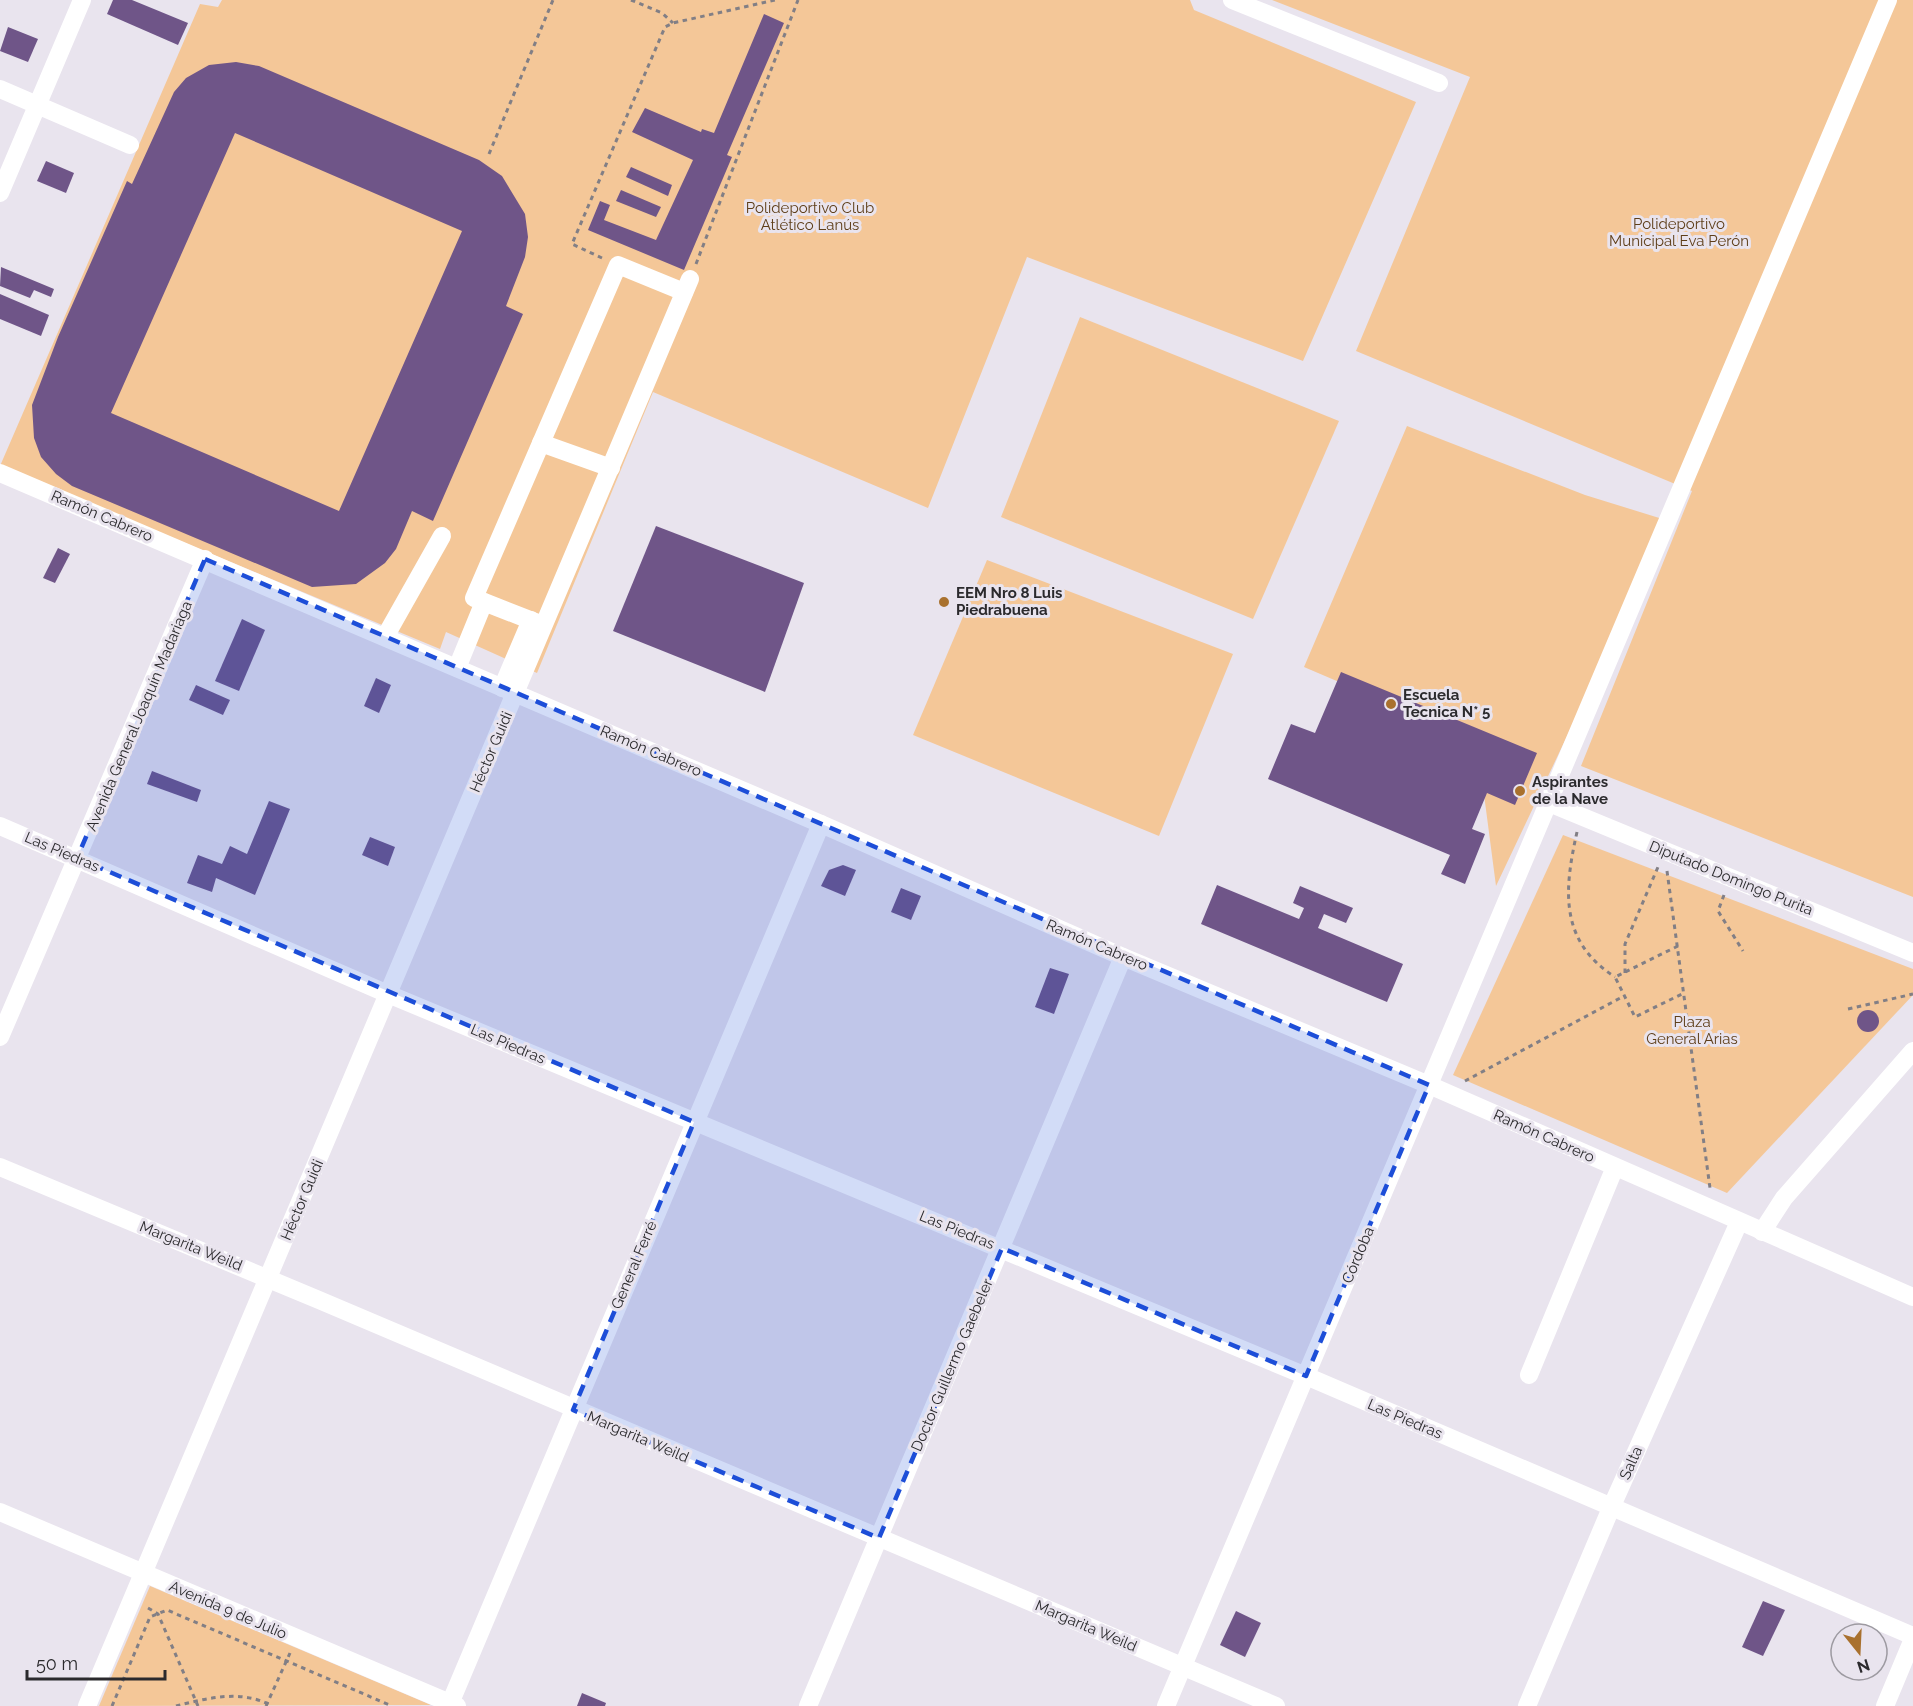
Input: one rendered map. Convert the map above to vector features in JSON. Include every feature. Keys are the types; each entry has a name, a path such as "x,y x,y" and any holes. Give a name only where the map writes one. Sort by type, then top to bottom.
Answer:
{"street":[{"path":"0,193 82,0"},
{"path":"1232,0 1440,83"},
{"name":"Córdoba","path":"1166,1706 1306,1376 1437,1088 1549,803 1888,0"},
{"path":"0,89 130,145"},
{"path":"537,623 474,598 618,266 687,286"},
{"name":"Héctor Guidi","path":"87,1706 142,1573 270,1279 388,994 537,623 611,468 687,286"},
{"path":"541,443 611,468"},
{"name":"Ramón Cabrero","path":"0,473 821,824 1124,957 1437,1088 1913,1297"},
{"path":"385,638 442,536"},
{"name":"Avenida General Joaquín Madariaga","path":"0,1037 205,559"},
{"path":"458,668 484,602"},
{"name":"Diputado Domingo Purita","path":"1549,803 1913,953"},
{"name":"General Ferré","path":"452,1705 573,1410 821,824"},
{"name":"Las Piedras","path":"0,826 388,994 1306,1376 1913,1638"},
{"name":"Doctor Guillermo Gaebeler","path":"808,1706 1124,957"},
{"path":"1762,1232 1784,1198 1913,1051"},
{"name":"Margarita Weild","path":"0,1167 270,1279 573,1410 1276,1706"},
{"path":"1529,1375 1615,1167"},
{"name":"Salta","path":"1527,1706 1611,1508 1739,1222"},
{"name":"Avenida 9 de Julio","path":"0,1512 452,1705"},
{"path":"1885,1706 1913,1638"}],"path":[{"path":"489,154 553,0"},
{"path":"631,0 662,13 673,22"},
{"path":"618,266 572,244 665,27 673,22 775,0"},
{"path":"687,286 798,0"},
{"path":"1580,816 1568,870 1569,908 1581,945 1592,959 1615,977 1635,1017 1684,993"},
{"path":"1665,851 1713,1211"},
{"path":"1625,973 1625,944 1665,851"},
{"path":"1731,879 1718,911 1743,951"},
{"path":"1615,977 1678,946"},
{"path":"1848,1009 1913,994"},
{"path":"1437,1088 1624,996"},
{"path":"133,1598 158,1614 198,1706"},
{"path":"112,1706 150,1617 167,1610 392,1706"},
{"path":"267,1705 296,1640"},
{"path":"176,1706 224,1695 248,1697 272,1706"}],"highlighted area":[{"path":"205,559 1429,1085 1306,1376 1002,1248 879,1538 573,1410 694,1122 77,858"}],"green space":[{"name":"Polideportivo Club Atlético Lanús","path":"222,0 1190,0 1194,10 1416,102 1303,361 1027,257 928,508 653,392 537,673 446,632 440,649 0,466 200,4 218,7"},
{"name":"Polideportivo Municipal Eva Perón","path":"1272,0 1913,0 1913,897 1581,766 1692,491 1356,351 1470,77"},
{"path":"1080,317 1339,421 1253,619 1001,517"},
{"path":"1407,426 1585,495 1669,521 1496,886 1477,741 1304,667"},
{"path":"987,560 1233,654 1159,836 913,735"},
{"name":"Plaza General Arias","path":"1563,835 1913,969 1913,995 1727,1193 1453,1075"},
{"path":"150,1586 431,1705 99,1706"}],"building":[{"path":"113,0 132,0 188,23 178,45 107,14"},
{"path":"764,14 784,23 727,155 732,157 684,270 588,230 600,201 610,205 604,220 656,240 693,160 632,132 645,108 701,132 702,129 714,133"},
{"path":"8,27 38,39 28,62 0,51"},
{"path":"236,62 259,66 479,160 502,176 525,214 528,237 525,257 506,306 523,314 433,521 412,511 396,549 385,563 356,584 312,587 72,486 56,474 41,457 34,438 32,405 58,337 127,181 132,184 174,92 186,78 209,65","holes":["235,133 462,231 339,511 111,413"]},
{"path":"46,161 74,173 66,193 37,181"},
{"path":"631,167 672,185 668,196 626,177"},
{"path":"621,190 661,207 656,217 616,201"},
{"path":"1,267 54,289 51,297 34,290 30,298 0,286"},
{"path":"0,294 49,315 41,336 0,319"},
{"path":"656,526 804,583 765,692 613,631"},
{"path":"58,548 70,554 55,583 43,578"},
{"path":"242,619 265,630 239,691 215,681"},
{"path":"1341,672 1537,753 1515,805 1487,793 1472,829 1485,834 1465,884 1441,874 1450,855 1268,779 1291,724 1315,733"},
{"path":"376,678 391,685 379,713 364,706"},
{"path":"196,685 230,700 223,715 189,700"},
{"path":"152,771 201,790 197,802 147,784"},
{"path":"269,801 290,809 255,895 216,878 212,892 187,883 198,855 222,864 230,846 247,854"},
{"path":"370,837 395,847 388,866 362,855"},
{"path":"843,865 856,870 845,896 821,886 829,870"},
{"path":"1217,885 1299,919 1304,908 1293,903 1300,886 1353,908 1346,923 1324,914 1318,928 1403,964 1387,1002 1201,924"},
{"path":"901,888 921,896 911,920 891,912"},
{"path":"1050,968 1069,974 1054,1014 1035,1007"},
{"path":"1868,1010 1876,1013 1879,1021 1876,1029 1868,1032 1860,1029 1857,1021 1860,1013"},
{"path":"1763,1601 1785,1610 1763,1656 1742,1647"},
{"path":"1236,1611 1261,1623 1245,1657 1220,1645"},
{"path":"582,1693 606,1703 605,1706 577,1706"}],"place":[{"name":"EEM Nro 8 Luis Piedrabuena","path":"944,602"},
{"name":"Escuela Tecnica N* 5","path":"1391,704"},
{"name":"Aspirantes de la Nave","path":"1520,791"}]}
